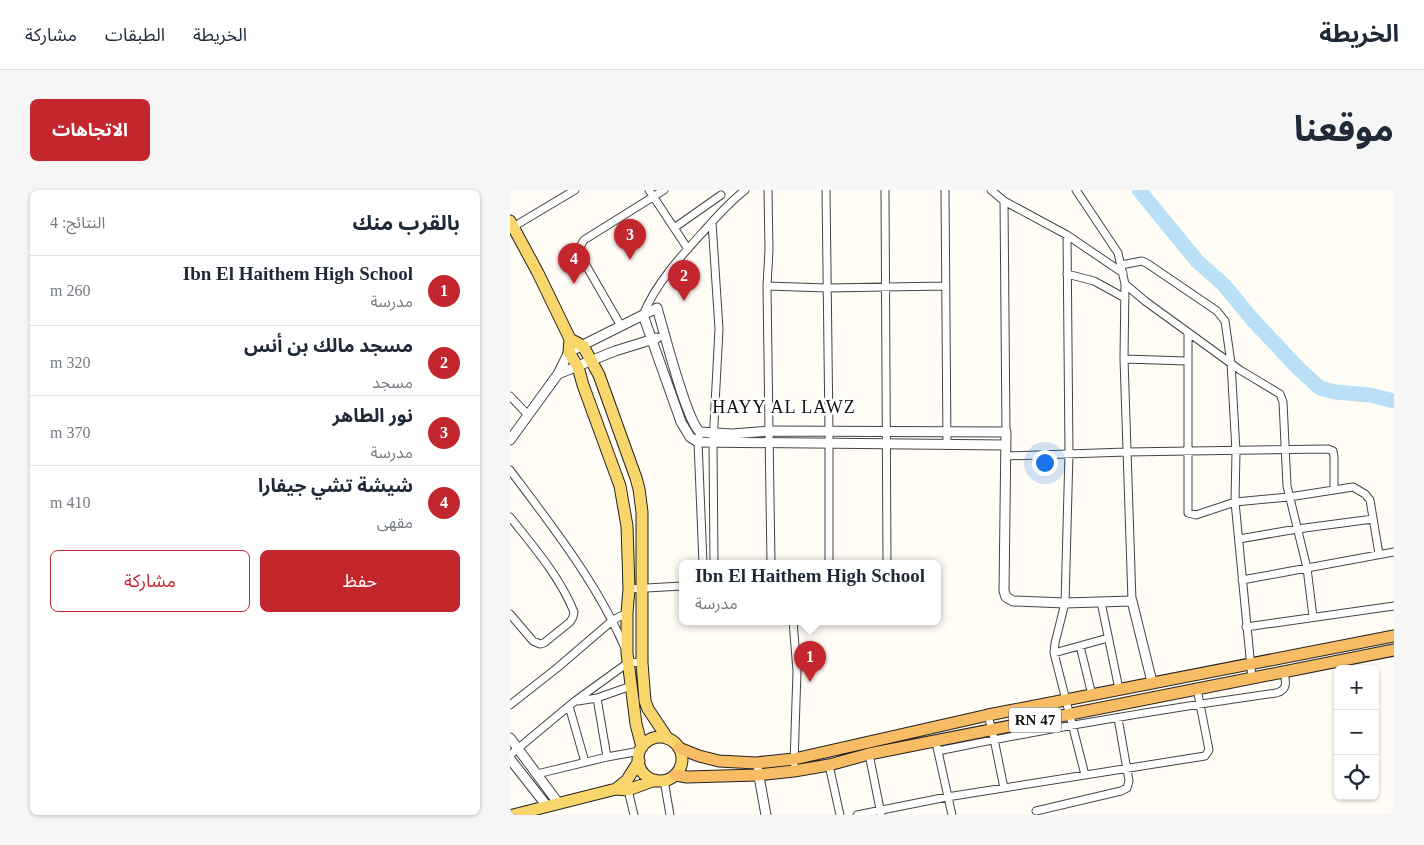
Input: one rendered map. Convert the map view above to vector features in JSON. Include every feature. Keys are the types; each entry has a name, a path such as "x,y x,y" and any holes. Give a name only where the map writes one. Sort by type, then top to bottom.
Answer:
{"highway":[{"name":"RN 47","path":"679,748 719,761 756,763 794,759 988,715 1394,636"},
{"name":"RN 47","path":"675,775 687,777 758,775 829,765 869,754 937,746 993,734 1069,713 1394,650"}],"main road":[{"path":"512,224 570,339 569,352 578,367 622,496 628,526 628,657 636,724 644,773 660,780"},
{"path":"513,815 616,789 628,790 660,780 675,775 680,769 682,762 682,754 679,748 668,738 648,709 645,701 642,663 642,512 639,489 599,375 583,346 570,339"},
{"path":"622,496 639,489"},
{"path":"616,789 627,780 640,753 652,739 657,737 668,738"}],"street":[{"path":"512,224 575,190"},
{"path":"649,190 688,249"},
{"path":"621,326 583,260 580,246 584,240 664,190"},
{"path":"745,190 728,204 688,249 649,299 643,315 681,422 690,437 698,442 714,438 769,443 1006,445"},
{"path":"768,190 768,431 771,560"},
{"path":"826,190 830,560"},
{"path":"885,190 887,560"},
{"path":"945,190 947,445"},
{"path":"990,190 1004,201 1067,235 1122,269"},
{"path":"1076,190 1118,253 1125,284 1126,452 1132,602 1152,682"},
{"path":"674,228 720,192 728,204"},
{"path":"1004,201 1006,432 1004,594 1013,601 1065,603 1132,602"},
{"path":"712,222 718,329 714,438 714,560"},
{"path":"1067,235 1069,453 1065,603 1054,653 1085,775"},
{"path":"1122,269 1142,261 1148,264 1218,311 1225,321 1231,363 1236,451 1235,502 1252,678"},
{"path":"1067,274 1094,281 1125,298"},
{"path":"1125,284 1188,333 1240,370 1280,394 1283,402 1284,450 1289,497 1307,568 1313,617"},
{"path":"767,286 827,288 946,286"},
{"path":"649,299 657,308 684,398 694,424 700,432 714,438"},
{"path":"510,440 558,374 569,352 657,308"},
{"path":"1188,333 1188,513 1196,515 1235,502 1289,497 1353,487 1365,494 1370,500 1379,554"},
{"path":"558,374 615,351 665,336"},
{"path":"1124,359 1187,361"},
{"path":"510,396 528,415"},
{"path":"732,439 768,431 1006,432"},
{"path":"700,432 698,442 703,560"},
{"path":"1006,456 1069,453 1328,449 1332,451 1334,457 1334,490"},
{"path":"510,470 560,536 613,620 628,657 642,663"},
{"path":"510,518 536,549 574,612 570,622 544,643 540,644 533,640 510,614"},
{"path":"1239,539 1373,519"},
{"path":"702,548 714,546"},
{"path":"1242,580 1394,552"},
{"path":"629,589 679,586"},
{"path":"1101,602 1119,689"},
{"path":"1246,627 1394,606"},
{"path":"510,704 557,668 613,620 627,613"},
{"path":"793,625 797,670 794,771"},
{"path":"1054,653 1108,638"},
{"path":"1080,646 1092,695"},
{"path":"510,755 628,657"},
{"path":"993,734 1073,726 1281,692 1286,685 1284,672"},
{"path":"572,703 597,698 631,686"},
{"path":"857,815 881,813 948,797 1205,756 1209,750 1197,688"},
{"path":"597,698 607,757"},
{"path":"572,703 585,762"},
{"path":"988,715 1004,788"},
{"path":"1036,811 1121,791 1129,785 1118,718"},
{"path":"510,738 558,804"},
{"path":"937,746 952,815"},
{"path":"537,774 607,757 640,753"},
{"path":"869,754 881,813"},
{"path":"510,759 547,806"},
{"path":"756,763 766,815"},
{"path":"829,765 840,815"},
{"path":"660,780 670,815"},
{"path":"628,790 634,815"}],"waterway":[{"path":"1139,190 1197,261 1224,285 1252,319 1298,368 1320,388 1335,392 1370,395 1394,401"}],"place":[{"name":"نور الطاهر","path":"630,260"},
{"name":"شيشة تشي جيفارا","path":"574,284"},
{"name":"مسجد مالك بن أنس","path":"684,301"},
{"name":"Ibn El Haithem High School","path":"810,682"}],"district":[{"name":"HAYY AL LAWZ","path":"784,407"}]}
